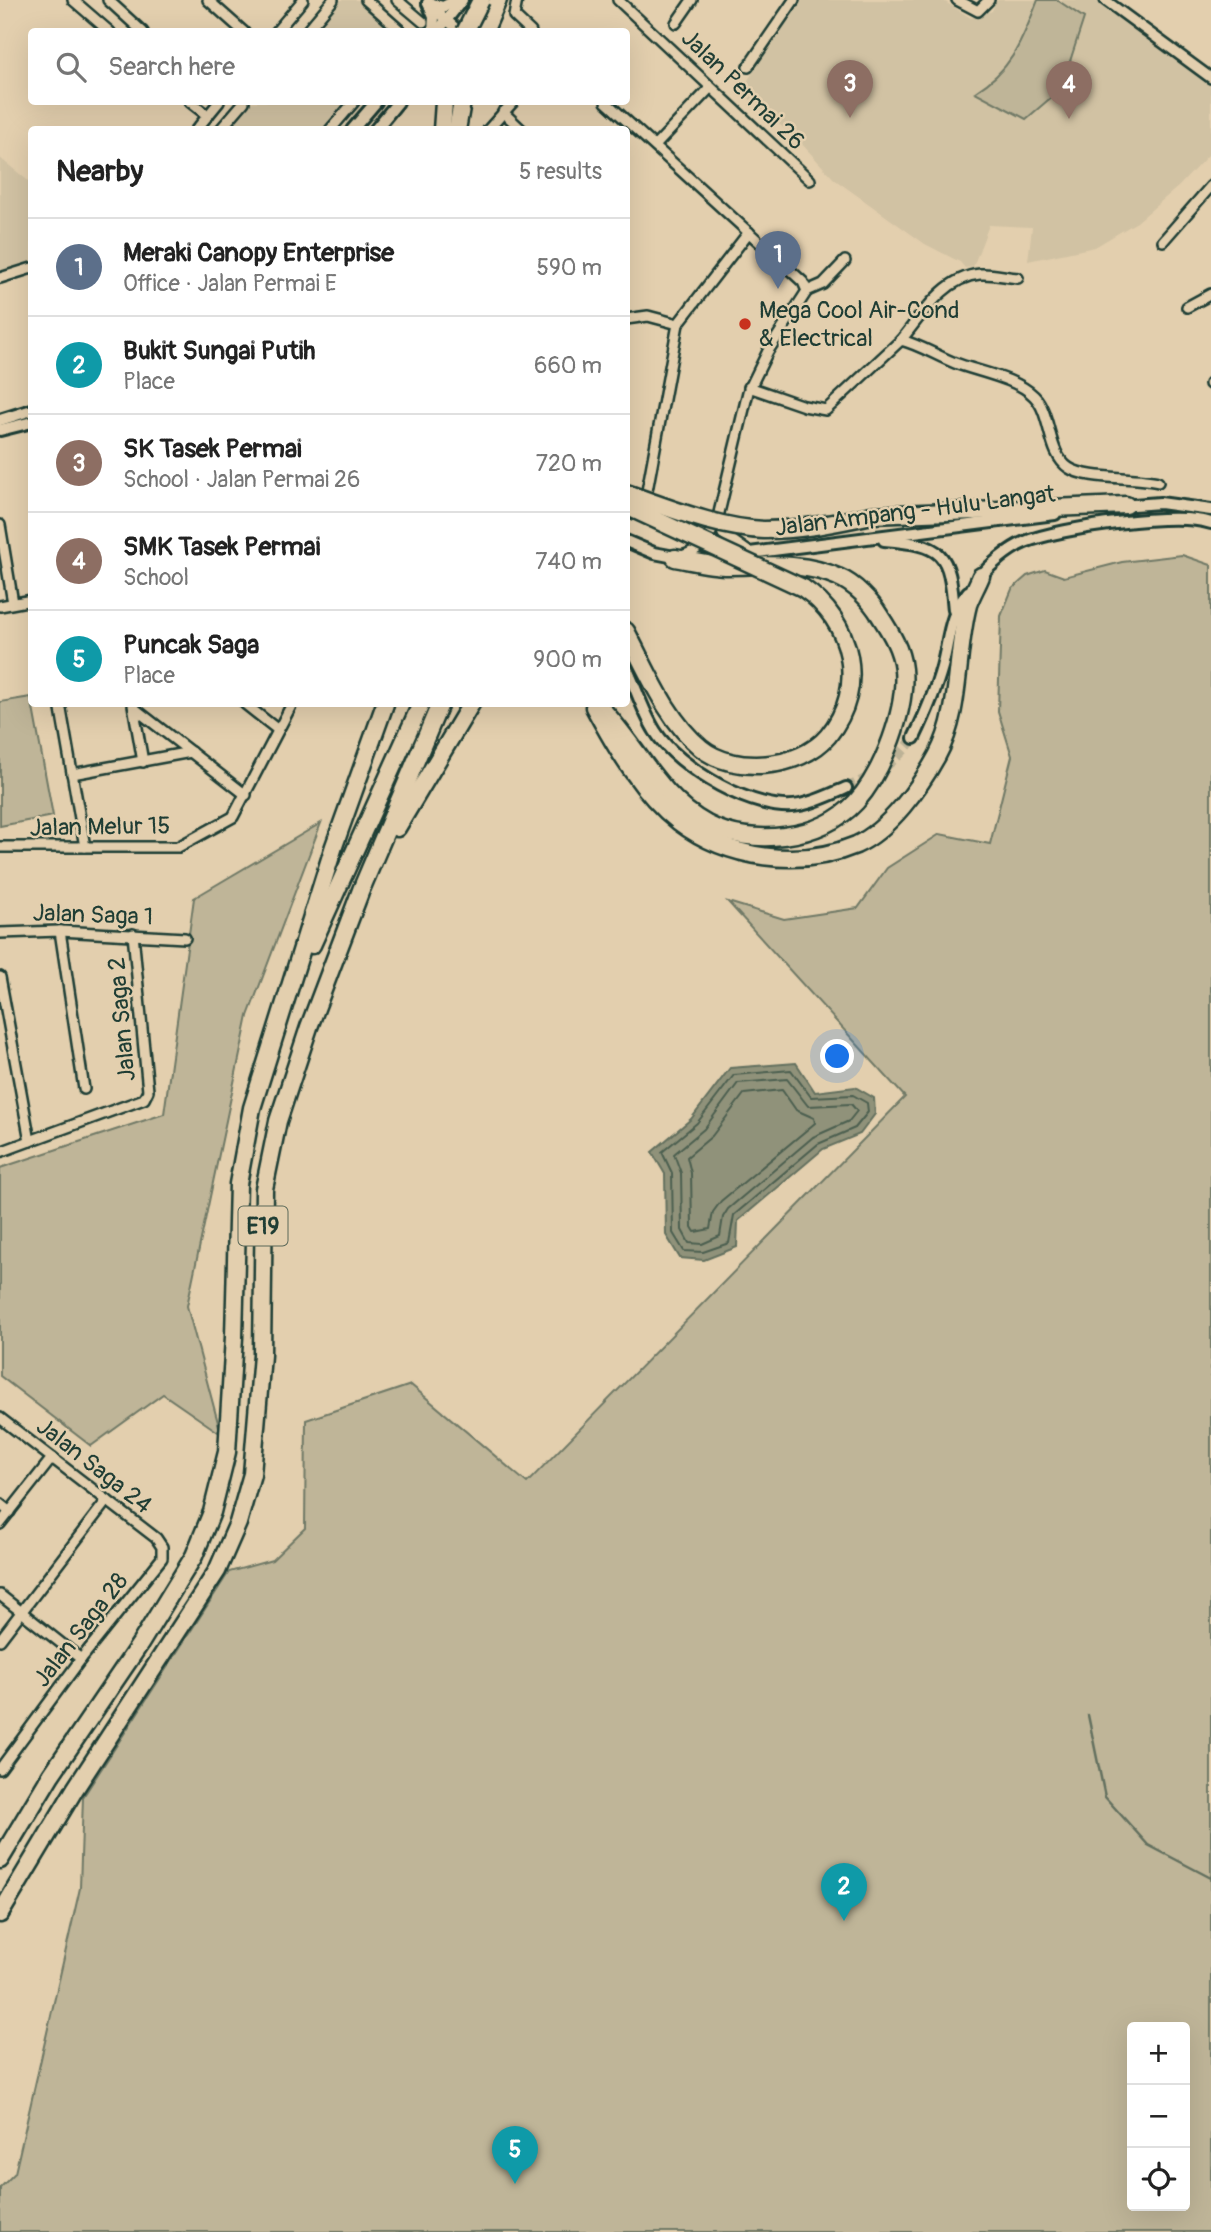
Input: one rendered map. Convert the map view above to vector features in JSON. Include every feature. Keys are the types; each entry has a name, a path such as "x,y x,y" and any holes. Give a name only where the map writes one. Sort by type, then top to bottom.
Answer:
{"highway":[{"path":"467,28 483,0"},
{"path":"486,28 498,0"},
{"path":"442,126 444,105"},
{"path":"458,126 461,105"},
{"path":"630,494 699,517 762,530 832,524 872,515 1126,505"},
{"path":"630,508 803,588 822,601 848,643 850,684 837,722 826,738 804,753 771,764 750,765 726,760 702,749 669,709 630,638"},
{"path":"598,707 621,727 671,797 707,824 743,836 782,837 824,823 855,803 874,776 902,707 903,669 895,640 871,603 840,578 804,566 726,566 675,558"},
{"path":"596,707 644,787 678,821 715,844 763,857 797,858 857,844 888,821 937,756 949,729 968,605 981,576"},
{"path":"281,1014 334,846 384,707"},
{"name":"E19","path":"0,1860 51,1775 140,1644 194,1556 212,1512 227,1452 234,1337 238,1184 252,1108 281,1014 420,707"},
{"name":"E19","path":"0,1914 75,1789 217,1571 239,1523 252,1474 262,1355 264,1189 282,1109 361,890 439,707"},
{"path":"361,890 469,707"}],"street":[{"path":"108,0 139,28"},
{"path":"208,0 240,28"},
{"path":"279,28 303,0"},
{"path":"309,28 333,0"},
{"path":"366,0 398,28"},
{"path":"397,0 423,22"},
{"path":"428,5 443,7 457,0"},
{"path":"439,28 462,0"},
{"path":"461,28 483,0"},
{"path":"517,0 514,13 527,28"},
{"name":"Jalan Permai 26","path":"618,0 710,88 776,145 810,180"},
{"path":"676,23 692,0"},
{"path":"748,67 794,0"},
{"path":"957,0 975,10 982,9 989,0"},
{"path":"1105,0 1211,78"},
{"path":"77,1 106,28"},
{"path":"418,28 428,5"},
{"path":"428,5 456,28"},
{"path":"428,5 434,28"},
{"path":"655,146 710,88"},
{"path":"194,105 208,116"},
{"path":"199,126 217,105"},
{"path":"223,126 241,105"},
{"path":"333,126 351,105"},
{"path":"355,126 373,105"},
{"path":"378,126 396,105"},
{"path":"491,126 510,105"},
{"path":"609,105 803,282 807,291"},
{"path":"503,112 518,126"},
{"path":"360,126 365,114"},
{"path":"1163,241 1211,186"},
{"path":"647,491 678,324 749,232"},
{"path":"807,291 813,291 832,277 845,261"},
{"path":"0,278 28,269"},
{"path":"749,387 804,406 826,410 901,340 942,292 961,277 981,274 1018,278"},
{"path":"675,558 698,550 710,536 718,517 749,387 768,351 807,291"},
{"path":"1187,307 1211,294"},
{"path":"630,318 648,316 678,324"},
{"path":"901,340 954,363 997,376 1035,397 1058,453 1068,468 1095,476 1135,476 1158,482"},
{"path":"0,420 28,411"},
{"path":"0,413 15,416"},
{"path":"0,430 28,423"},
{"name":"Jalan Ampang - Hulu Langat","path":"630,542 675,558 752,554 1126,505 1185,504 1211,510"},
{"path":"718,517 723,534 752,554"},
{"name":"Jalan Ampang - Hulu Langat","path":"914,738 927,713 942,666 954,610 981,576 1023,543 1062,531 1174,518 1211,523"},
{"path":"0,525 13,603"},
{"path":"867,539 917,543 939,554 950,571 954,610"},
{"path":"0,606 28,601"},
{"path":"630,676 656,733 682,760 711,780 765,803 790,806 846,788"},
{"path":"61,707 85,846"},
{"path":"133,707 144,762"},
{"path":"134,707 246,795"},
{"path":"249,707 278,730"},
{"name":"Jalan Melur 15","path":"0,847 178,847 226,824 246,795 290,707"},
{"path":"72,775 191,752"},
{"path":"60,931 84,1089"},
{"name":"Jalan Saga 1","path":"0,933 60,931 185,938"},
{"name":"Jalan Saga 2","path":"30,1141 144,1099 148,1091 134,934"},
{"path":"0,977 30,1141 0,1152"},
{"name":"Jalan Saga 24","path":"0,1419 156,1538 162,1547"},
{"path":"0,1524 52,1458"},
{"path":"0,1640 107,1500"},
{"path":"0,1504 10,1511"},
{"name":"Jalan Saga 28","path":"0,1769 81,1659 162,1558 162,1547"},
{"path":"0,1595 81,1659"}],"shaded area":[{"path":"337,0 360,0 393,28 313,28"},
{"path":"802,0 942,0 971,18 992,11 997,0 1095,0 1211,86 1211,152 1179,186 1137,222 1095,247 1028,261 1032,227 989,225 973,267 965,268 960,262 925,244 834,179 800,142 745,95 744,86"},
{"path":"1038,0 1057,0 1084,18 1061,89 1026,119 975,92 999,74 1015,52"},
{"path":"246,105 347,105 329,126 228,126"},
{"path":"0,158 28,181 28,264 0,272"},
{"path":"1182,555 1211,565 1211,2232 0,2232 0,2188 15,2173 80,1888 83,1797 229,1572 272,1560 305,1528 306,1420 411,1385 527,1483 905,1097 728,902 784,919 858,908 887,868 940,834 990,844 1012,756 998,711 1001,616 1012,589 1027,576 1045,570 1064,577 1122,562"},
{"path":"28,697 28,707 33,707 53,816 0,826 0,702"},
{"path":"321,823 248,1016 187,1306 221,1434 163,1394 91,1446 0,1376 0,1168 164,1114 194,898"}],"water":[{"path":"796,1063 815,1092 855,1087 874,1098 875,1114 860,1134 823,1149 738,1221 737,1247 704,1260 680,1258 666,1235 665,1174 652,1152 691,1119 730,1068"}],"waterway":[{"path":"1088,1715 1105,1797 1148,1845 1211,1878"}],"tunnel":[{"path":"846,788 883,768 914,738"}],"place":[{"name":"SK Tasek Permai","path":"850,118"},
{"name":"SMK Tasek Permai","path":"1069,119"},
{"name":"Meraki Canopy Enterprise","path":"778,289"},
{"name":"Mega Cool Air-Cond & Electrical","path":"745,324"},
{"name":"Bukit Sungai Putih","path":"844,1921"},
{"name":"Puncak Saga","path":"515,2184"}]}
